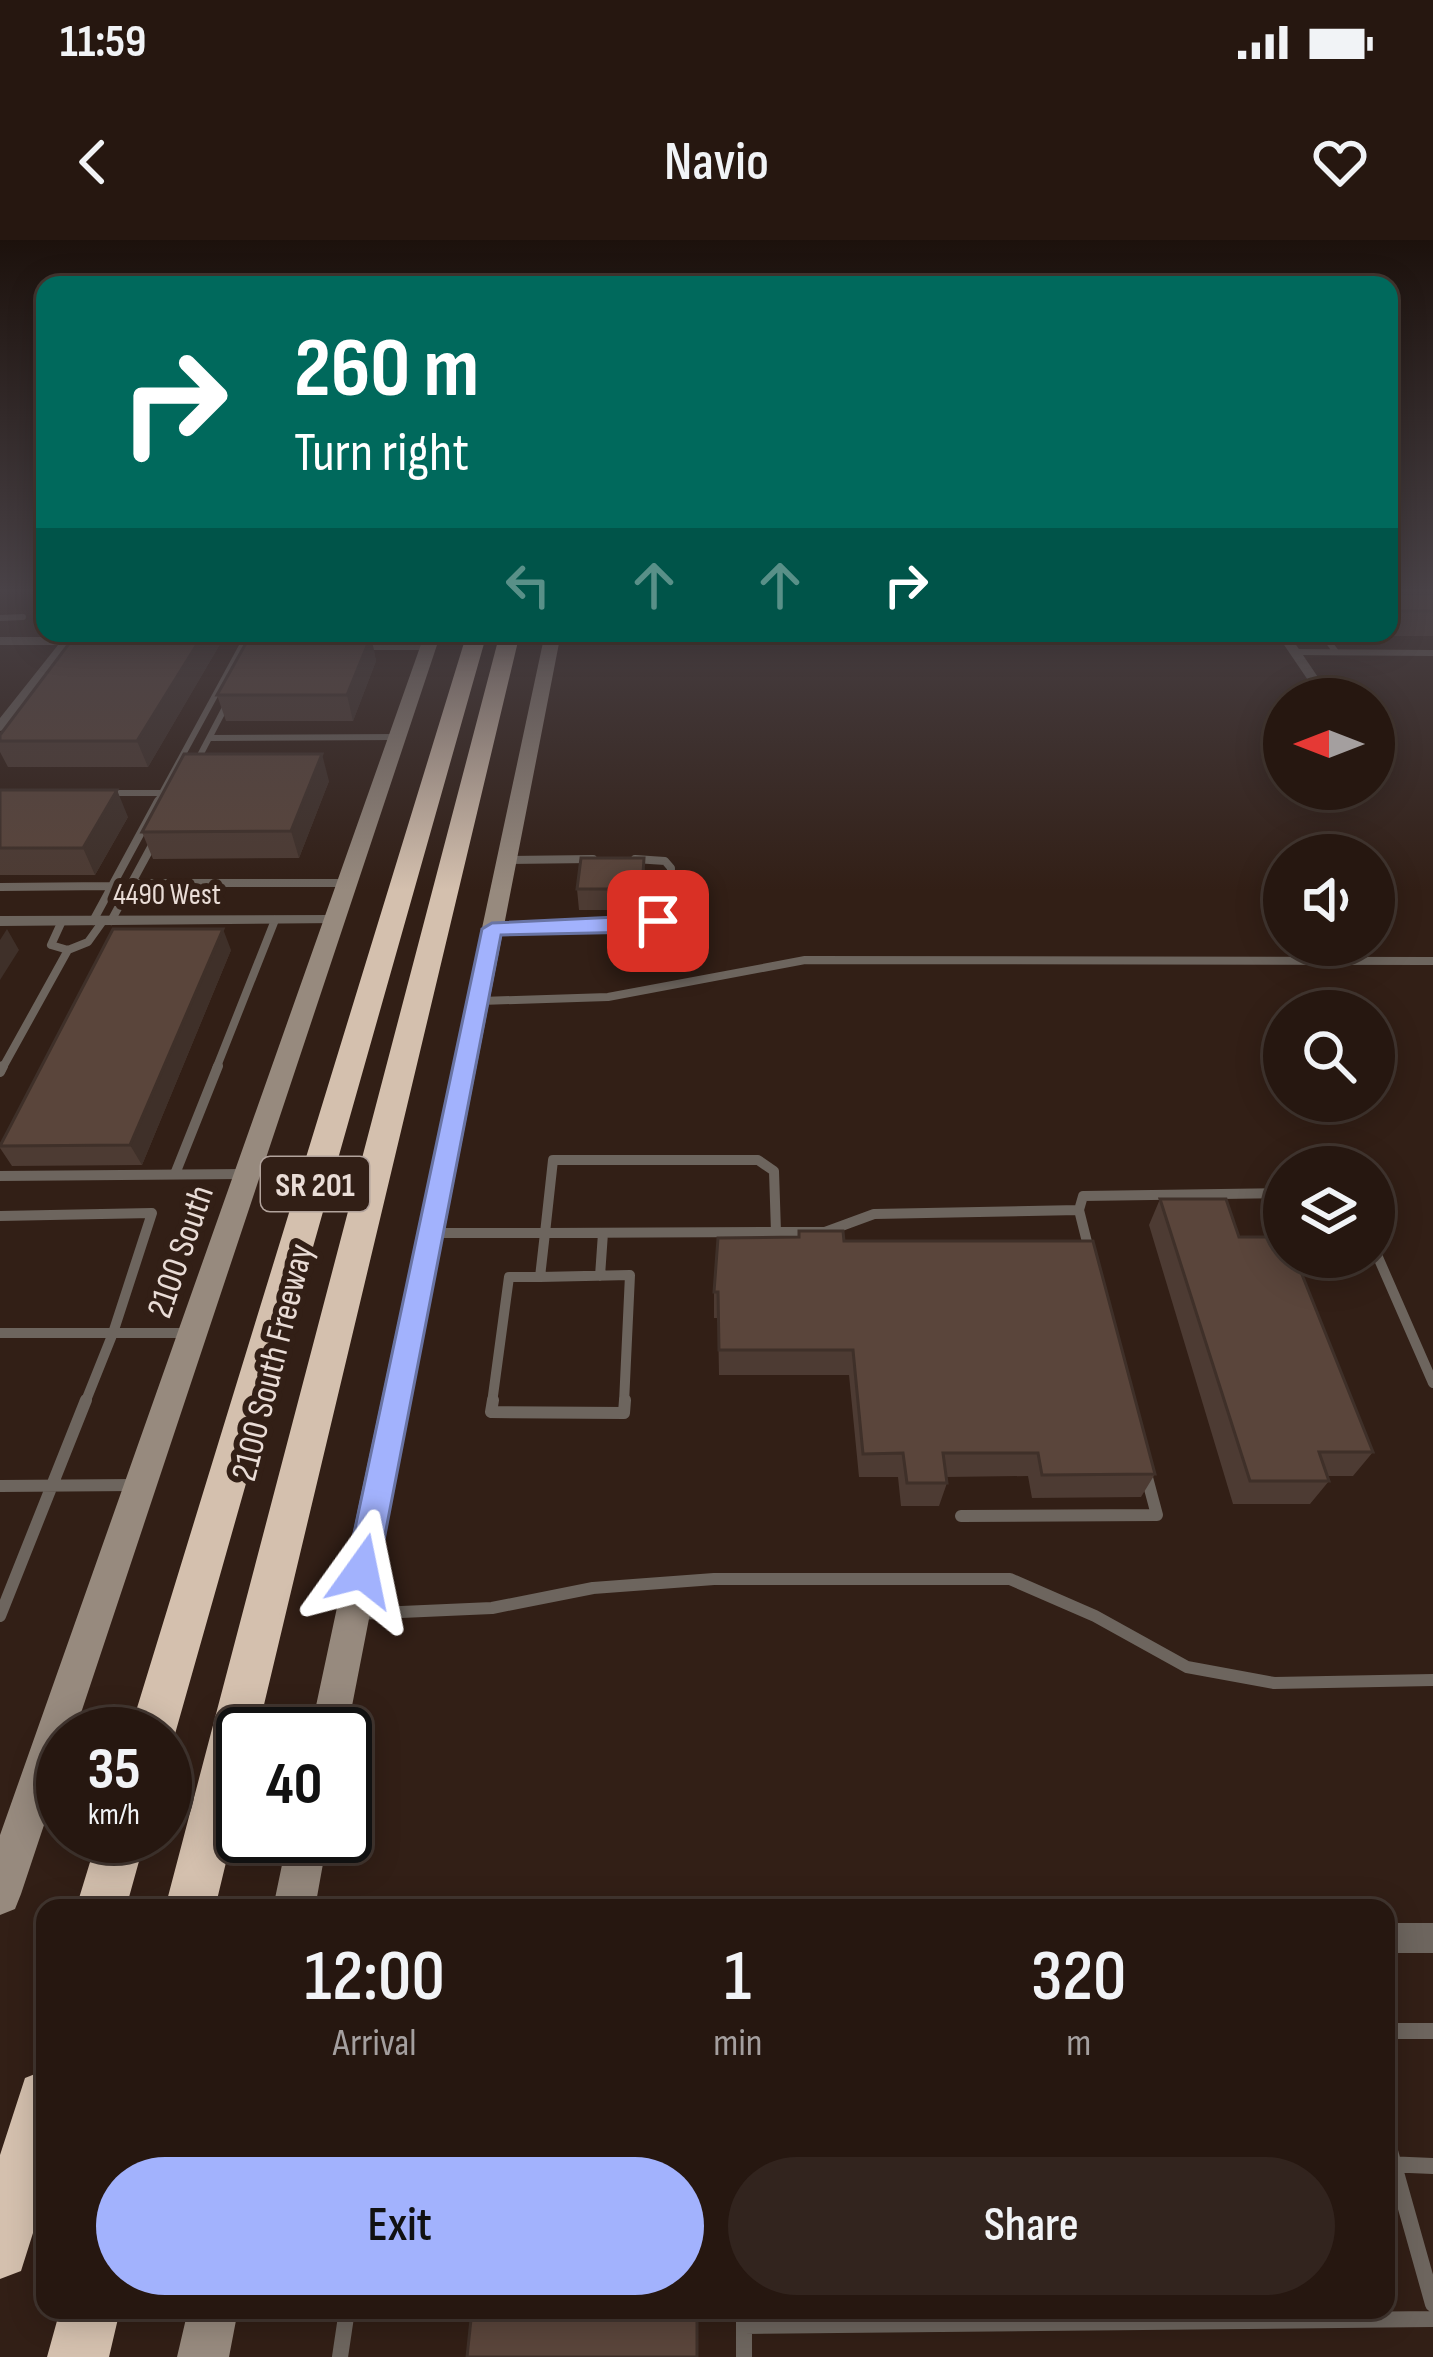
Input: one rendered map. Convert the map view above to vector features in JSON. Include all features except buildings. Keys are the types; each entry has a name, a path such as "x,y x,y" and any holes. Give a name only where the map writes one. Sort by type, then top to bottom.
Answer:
{"highway":[{"name":"2100 South Freeway","path":"160,1707 459,693"},
{"name":"2100 South Freeway","path":"192,1899 495,693"},
{"path":"104,1899 114,1863"},
{"path":"0,2250 36,2128"},
{"path":"78,2357 87,2319"}],"street":[{"path":"0,727 27,693"},
{"name":"2100 South","path":"0,1894 14,1813 141,1485 413,693"},
{"path":"334,1707 541,693"},
{"name":"4490 West","path":"0,921 333,920"},
{"path":"296,1899 303,1863"},
{"path":"1395,1938 1433,1938"},
{"path":"203,2357 211,2319"}],"lane":[{"path":"102,921 111,886 216,693"},
{"path":"188,780 233,693"},
{"path":"210,738 398,737"},
{"path":"93,793 162,793"},
{"path":"62,921 51,945 68,950 86,945 132,884 165,821"},
{"path":"492,929 641,926 658,921 670,910 671,868 664,861 623,859"},
{"path":"506,860 600,860"},
{"path":"132,884 347,883"},
{"path":"0,887 111,886"},
{"path":"175,1174 275,920"},
{"path":"0,1072 68,950"},
{"path":"477,1001 580,1000 805,960 1433,961"},
{"path":"540,1277 553,1160 758,1160 774,1171 776,1232"},
{"path":"0,1176 247,1174"},
{"path":"1096,1276 1079,1210 1083,1196 1263,1193"},
{"path":"431,1233 825,1232 874,1214 1079,1210"},
{"path":"0,1216 152,1213 113,1333 0,1616"},
{"path":"600,1276 603,1233"},
{"path":"630,1275 624,1413 491,1412 509,1277 540,1277 630,1275"},
{"path":"1387,1278 1433,1383"},
{"path":"0,1333 192,1333"},
{"path":"961,1516 1157,1514 1140,1449"},
{"path":"0,1486 141,1485"},
{"path":"353,1614 493,1608 593,1588 714,1579 1010,1579 1095,1616 1187,1667 1274,1683 1433,1680"},
{"path":"1395,2031 1433,2031"},
{"path":"1395,2165 1433,2166"},
{"path":"1395,2181 1433,2304"},
{"path":"1395,2318 1433,2318"},
{"path":"340,2357 346,2319"},
{"path":"744,2319 744,2357"}],"route":[{"path":"362,1571 492,929 641,926 658,921"}]}
